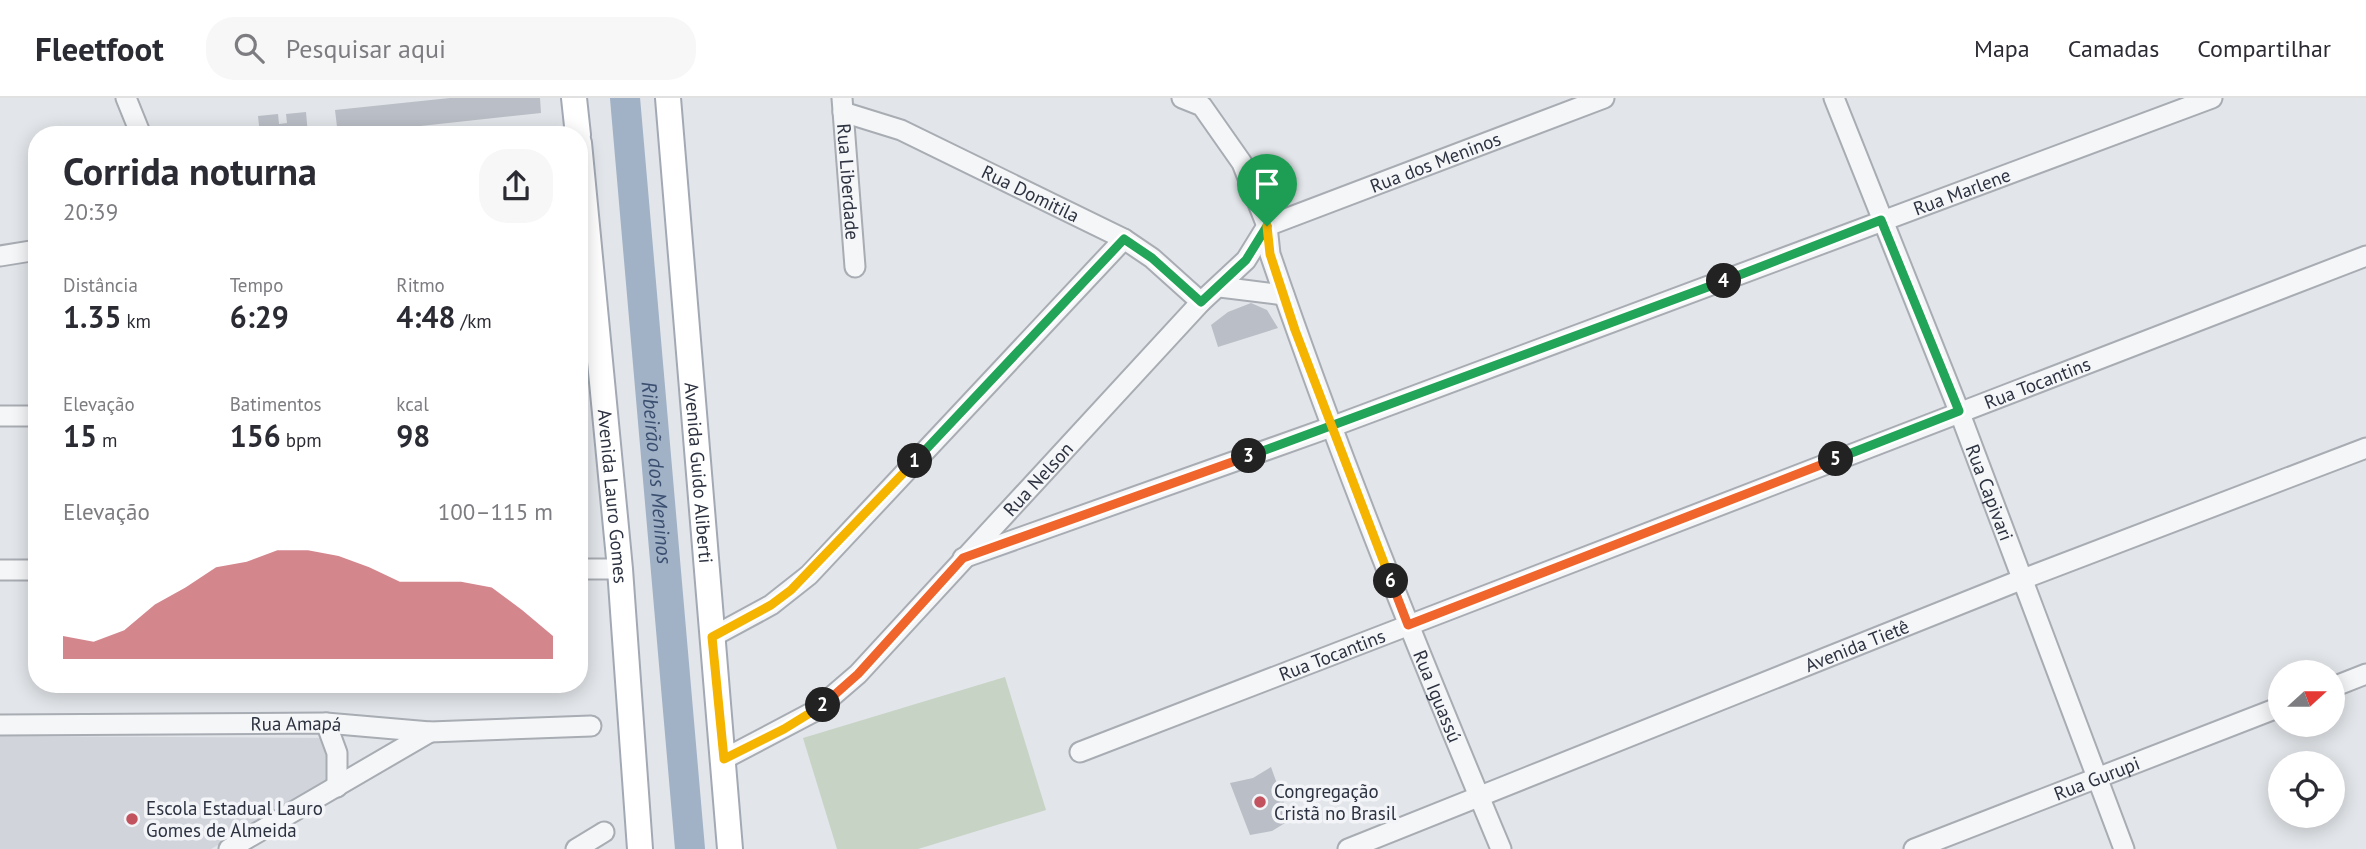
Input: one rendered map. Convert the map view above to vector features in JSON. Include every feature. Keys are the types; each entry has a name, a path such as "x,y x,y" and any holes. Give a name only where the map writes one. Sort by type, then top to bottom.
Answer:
{"main road":[{"path":"574,98 577,126"},
{"name":"Avenida Guido Aliberti","path":"668,98 730,849"},
{"name":"Avenida Lauro Gomes","path":"588,237 620,569 640,849"}],"street":[{"path":"125,98 137,126"},
{"name":"Rua Iguassú","path":"1182,98 1202,106 1229,143 1252,183 1267,226 1270,254 1331,427 1408,625 1501,849"},
{"name":"Rua dos Meninos","path":"1267,226 1604,98"},
{"name":"Rua Capivari","path":"1834,98 1959,411 2124,849"},
{"name":"Rua Marlene","path":"963,558 1331,427 2212,98"},
{"name":"Rua Domitila","path":"842,105 901,130 1124,239 1152,258 1201,302"},
{"name":"Rua Liberdade","path":"842,105 855,267"},
{"name":"Rua Nelson","path":"724,759 784,729 834,697 858,674 1201,302 1246,260 1267,226"},
{"path":"712,637 771,605 809,575 1124,239"},
{"path":"0,256 28,251"},
{"name":"Rua Tocantins","path":"1080,752 2366,256"},
{"path":"1220,286 1284,295"},
{"path":"0,416 28,416"},
{"name":"Avenida Tietê","path":"1348,849 2022,579 2366,448"},
{"path":"588,569 620,569"},
{"path":"0,570 28,570"},
{"path":"2345,682 2366,674"},
{"name":"Rua Gurupi","path":"1914,849 2268,712"},
{"path":"326,723 337,753 337,787"},
{"name":"Rua Amapá","path":"0,725 326,723 430,732 591,726"},
{"path":"229,849 430,732"},
{"path":"576,849 604,832"}],"shaded area":[{"name":"Escola Estadual Lauro Gomes de Almeida","path":"0,736 326,738 332,769 328,781 317,789 211,849 0,849"}],"green space":[{"path":"1005,677 1046,810 918,849 837,849 803,738"}],"building":[{"path":"450,98 540,98 541,113 421,126 337,126 335,110"},
{"path":"306,112 307,126 259,126 258,116 278,114 279,124 287,123 286,114"},
{"path":"1251,303 1267,310 1278,328 1218,347 1211,325 1228,312"},
{"name":"Congregação Cristã no Brasil","path":"1271,767 1290,820 1272,831 1250,835 1230,783 1253,778"}],"waterway":[{"name":"Ribeirão dos Meninos","path":"625,98 690,849"}],"place":[{"name":"Congregação Cristã no Brasil","path":"1260,802"},
{"name":"Escola Estadual Lauro Gomes de Almeida","path":"132,819"}],"route":[{"path":"1267,226 1237,271 1201,302 1152,258 1124,239 809,575 771,605 712,637 724,759 784,729 834,697 963,558 1331,427 1824,244 1881,220 1959,411 1408,625 1331,427 1295,330 1270,254 1267,226"}]}
